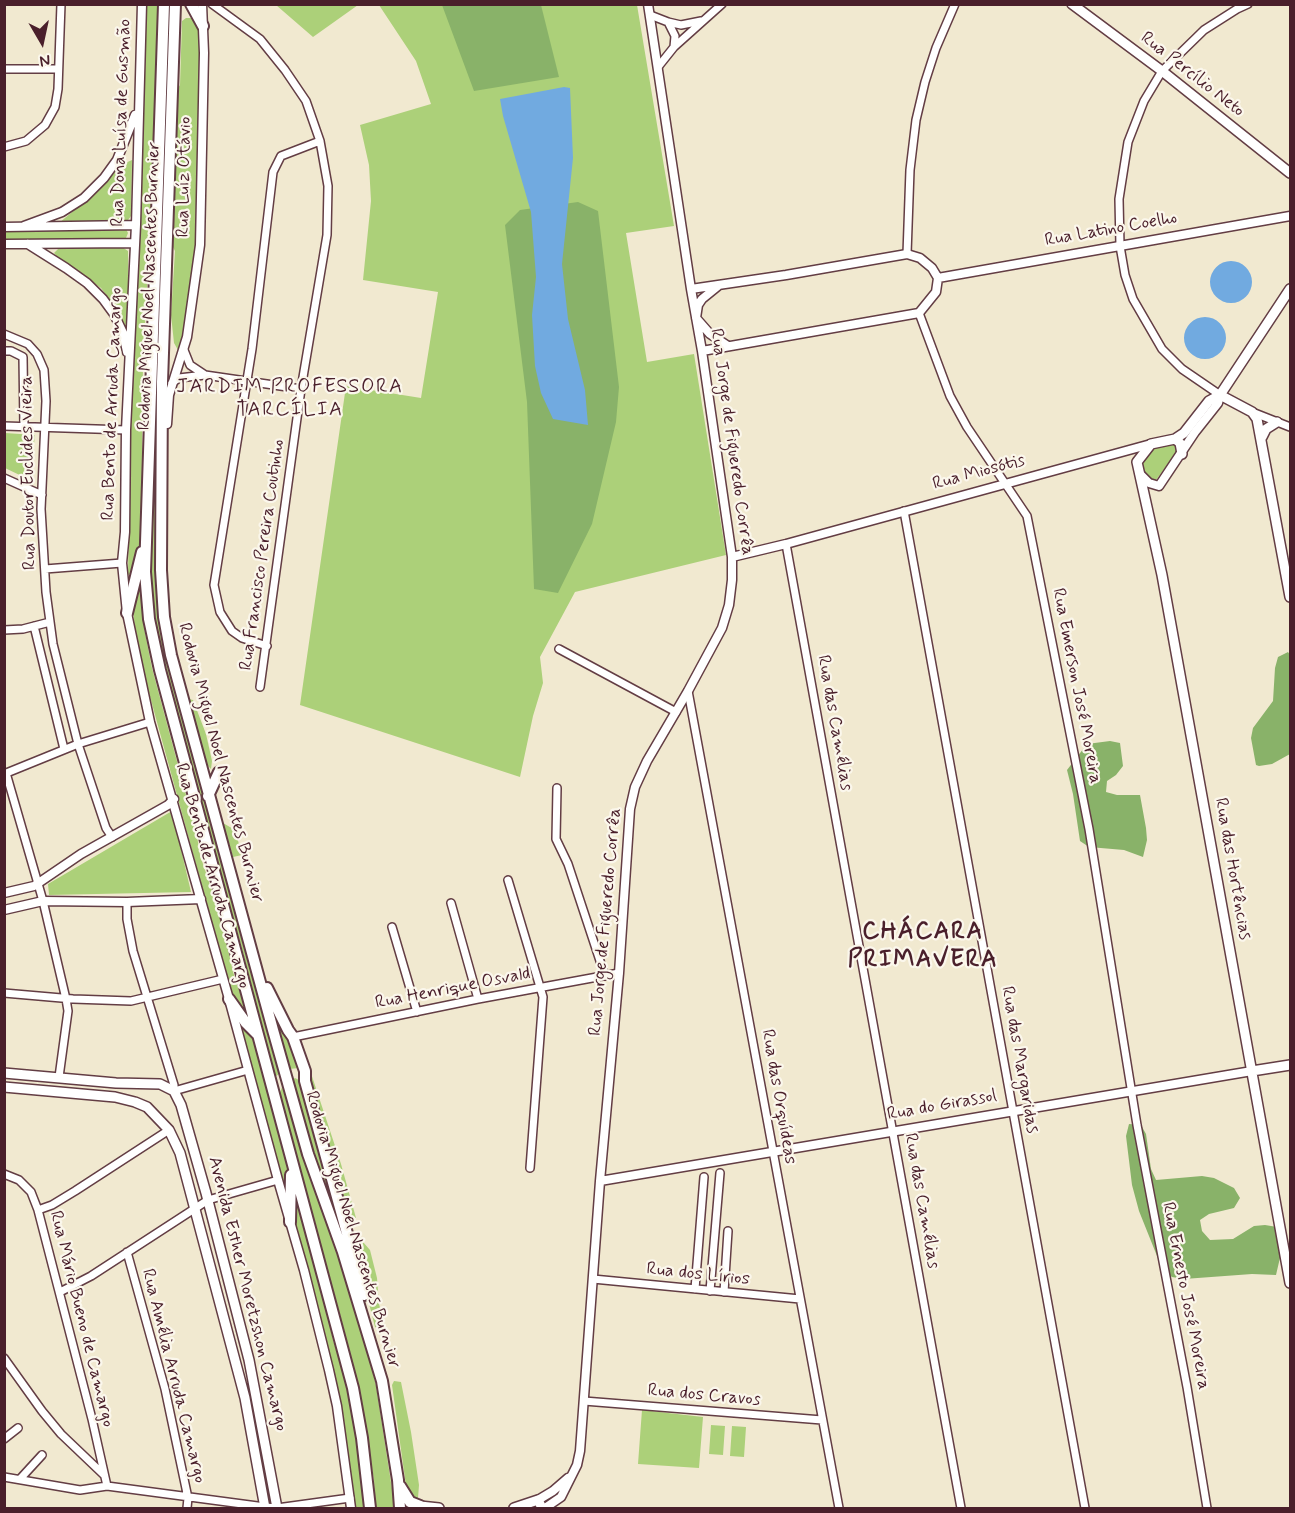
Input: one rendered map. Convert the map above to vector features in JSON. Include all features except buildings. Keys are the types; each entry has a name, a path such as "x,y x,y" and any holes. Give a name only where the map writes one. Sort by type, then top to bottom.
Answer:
{"highway":[{"name":"Rodovia Miguel Noel Nascentes Burnier","path":"164,4 146,595 153,638 291,1163 353,1388 362,1438 370,1509"},
{"name":"Rodovia Miguel Noel Nascentes Burnier","path":"176,4 162,382 160,570 164,617 171,655 208,796 308,1154 343,1251 382,1381 398,1480 400,1509"},
{"path":"191,4 203,26"},
{"path":"128,613 147,537"},
{"path":"208,796 219,772"},
{"path":"258,970 293,1037 305,1071 305,1081 374,1332 370,1337"},
{"path":"229,999 246,1023 258,1035"},
{"path":"274,1096 276,1086 287,1075 300,1076 305,1081"},
{"path":"290,1222 291,1163"},
{"path":"398,1480 410,1502 420,1507"}],"main road":[{"name":"Rua Percílio Neto","path":"1072,4 1162,71 1290,173"},
{"path":"1182,454 1180,443 1175,439 1184,433 1209,401 1220,396 1290,289"},
{"path":"1220,396 1252,412 1257,419 1286,547 1290,597"},
{"path":"1262,437 1266,429 1277,422"},
{"name":"Rua Miosótis","path":"1150,444 1175,439"},
{"path":"1137,462 1150,444"},
{"name":"Rua das Hortências","path":"1137,462 1162,575 1290,1283"},
{"name":"Rua do Girassol","path":"1252,1071 1290,1065"},
{"path":"4,1073 116,1083 160,1084 174,1091"},
{"path":"140,1104 141,1093 150,1084"},
{"path":"4,1087 115,1097 147,1107 166,1126 179,1125 185,1117"},
{"name":"Avenida Esther Moretzshon Camargo","path":"174,1091 185,1117 208,1200 257,1395 277,1508"},
{"name":"Avenida Esther Moretzshon Camargo","path":"166,1126 180,1153 245,1398 265,1508"},
{"name":"Rua Jorge de Figueredo Corrêa","path":"514,1509 541,1506"},
{"path":"420,1507 439,1509"}],"street":[{"path":"4,147 26,141 45,125 55,107 58,89 60,4"},
{"name":"Rua Dona Luísa de Gusmão","path":"135,243 142,4"},
{"name":"Rua Luíz Otávio","path":"162,454 172,383 178,361 184,350 200,245 204,53 202,4"},
{"name":"Rua Francisco Pereira Coutinho","path":"212,4 260,39 285,70 306,102 320,141 327,186 327,235 301,389 260,687"},
{"name":"Rua Jorge de Figueredo Corrêa","path":"541,1506 572,1473 577,1465 580,1451 630,809 635,787 647,761 722,628 732,579 732,557 702,351 648,4"},
{"path":"658,67 674,47 722,4"},
{"path":"907,254 910,170 916,120 936,48 955,4"},
{"path":"1140,474 1149,483 1159,486 1218,403 1220,396 1182,369 1162,349 1133,298 1125,274 1120,246 1119,199 1128,142 1144,102 1162,71 1204,30 1248,4"},
{"path":"650,15 668,22 689,24 706,19"},
{"path":"668,22 675,36 674,47"},
{"path":"4,69 58,69"},
{"path":"24,226 62,212 84,198 104,178 117,160 129,135 138,106"},
{"path":"267,646 242,638 232,631 220,612 214,585 247,380 273,172 281,156 320,141"},
{"name":"Rua Latino Coelho","path":"938,278 1290,216"},
{"path":"4,227 136,225"},
{"path":"4,244 135,243"},
{"name":"Rua Bento de Arruda Camargo","path":"135,243 122,563 128,613 150,722 174,799 304,1270 333,1388 351,1509"},
{"path":"28,244 87,283 103,299 123,333 129,360"},
{"path":"691,289 907,254 920,258 932,268 938,278 936,292 919,313 702,351"},
{"path":"718,286 702,299 696,318 710,334 728,346"},
{"name":"Rua Emerson José Moreira","path":"919,313 950,396 967,427 1028,516 1089,829 1132,1090"},
{"path":"4,334 28,344"},
{"path":"8,351 28,344"},
{"name":"Rua Doutor Euclides Vieira","path":"28,344 37,354 44,370 45,428 41,509 53,644 78,744 98,806 112,837"},
{"path":"184,350 190,365 205,375"},
{"name":"Rua Doutor Euclides Vieira","path":"8,351 23,357 24,427"},
{"path":"172,383 179,378 205,375 301,389"},
{"path":"1252,412 1290,427"},
{"path":"4,426 126,430"},
{"name":"Rua Miosótis","path":"732,557 1150,444"},
{"path":"1125,451 1131,453 1137,462"},
{"path":"4,478 42,495"},
{"name":"Rua das Margaridas","path":"904,511 1085,1509"},
{"name":"Rua das Camélias","path":"786,544 961,1509"},
{"path":"45,569 122,563"},
{"path":"4,630 23,629 50,622"},
{"path":"34,626 64,749"},
{"path":"559,649 676,712"},
{"name":"Rua das Orquídeas","path":"688,691 839,1509"},
{"path":"59,1077 68,1011 66,999 43,901 5,773 78,744 150,722"},
{"path":"557,788 556,839 571,874 605,976"},
{"path":"4,892 37,883 81,854 168,806 174,799"},
{"path":"508,880 543,997 530,1168"},
{"path":"4,910 43,901 127,902 201,899"},
{"path":"127,902 127,919 133,951 174,1091 248,1070"},
{"path":"451,903 478,999"},
{"path":"392,927 417,1012"},
{"name":"Rua Henrique Osvald","path":"293,1037 619,973"},
{"path":"4,993 66,999 131,1001 223,980"},
{"path":"160,1084 168,1076 169,1070"},
{"name":"Rua do Girassol","path":"600,1181 1252,1071"},
{"name":"Rua Ernesto José Moreira","path":"1132,1090 1144,1167 1208,1509"},
{"path":"38,1210 52,1205 75,1191 166,1126"},
{"path":"710,1291 720,1173"},
{"name":"Rua Mário Bueno de Camargo","path":"4,1174 19,1180 31,1192 38,1210 107,1486"},
{"path":"695,1289 704,1178"},
{"path":"60,1292 91,1276 208,1200 278,1180"},
{"path":"724,1292 728,1231"},
{"name":"Rua Amélia Arruda Camargo","path":"127,1252 165,1389 188,1498 187,1509"},
{"name":"Rua dos Lírios","path":"594,1279 800,1299"},
{"path":"4,1358 7,1367 61,1434 104,1475"},
{"name":"Rua dos Cravos","path":"584,1401 822,1420"},
{"path":"4,1439 18,1428"},
{"path":"20,1479 42,1455"},
{"path":"4,1477 80,1490 107,1486 265,1508 350,1498"}],"green space":[{"path":"172,4 156,523 156,591 162,630 181,713 236,901 280,1073 275,1077 162,658 152,597 150,564 152,463 169,5"},
{"path":"146,5 160,5 143,361 141,542 132,573 128,575 131,383 140,145 145,76"},
{"path":"276,5 358,5 313,37"},
{"path":"379,5 637,5 674,226 626,233 647,362 694,354 726,555 575,592 540,657 543,683 533,716 520,777 300,705 346,386 421,398 438,292 363,280 371,201 369,165 360,125 431,104 416,61"},
{"path":"442,5 541,5 559,77 474,91"},
{"path":"186,18 193,18 199,28 201,62 196,241 182,346 178,350 174,343 171,315 175,251 172,245 176,92 180,85 182,21"},
{"path":"132,160 131,216 126,223 59,223 102,187 121,165"},
{"path":"578,202 598,211 619,387 616,422 592,524 558,593 534,589 527,402 505,225 520,210"},
{"path":"126,229 128,233 126,238 5,241 4,230"},
{"path":"119,245 128,251 129,344 115,307 101,288 59,259 54,253 60,247"},
{"path":"5,433 35,435 30,480 5,468"},
{"path":"1176,444 1179,449 1156,480 1150,480 1142,467 1142,457 1147,451"},
{"path":"138,589 142,593 144,628 152,668 197,836 200,855 222,921 233,972 248,1016 245,1017 230,989 137,649 133,609"},
{"path":"1288,652 1290,655 1290,754 1272,764 1259,766 1256,765 1251,738 1253,728 1273,701 1278,657"},
{"path":"189,699 193,700 206,734 212,761 211,769 206,764"},
{"path":"1110,741 1120,743 1123,766 1107,781 1106,792 1117,795 1140,795 1147,840 1143,857 1124,850 1089,847 1080,841 1067,770 1087,744"},
{"path":"172,811 191,892 49,895 48,884"},
{"path":"223,823 235,830 242,855 233,857"},
{"path":"278,1024 280,1024 299,1068 289,1069"},
{"path":"243,1028 253,1036 288,1168 288,1201 271,1149 241,1030"},
{"path":"301,1043 341,1164 356,1218 347,1215 309,1083"},
{"path":"295,1078 303,1085 338,1211 334,1212 315,1159 292,1080"},
{"path":"282,1087 303,1156 361,1321 376,1386 395,1508 375,1508 374,1480 350,1352 280,1093"},
{"path":"1129,1124 1141,1125 1146,1134 1151,1169 1156,1180 1202,1176 1214,1178 1234,1188 1240,1198 1234,1208 1209,1214 1200,1220 1202,1231 1210,1240 1233,1239 1254,1226 1277,1227 1282,1249 1276,1275 1252,1274 1184,1279 1172,1277 1163,1271 1139,1211 1132,1185 1126,1136"},
{"path":"295,1192 345,1379 358,1446 364,1508 354,1508 339,1394 294,1223"},
{"path":"352,1237 363,1242 370,1250 377,1278 379,1304 386,1329 380,1330 375,1327"},
{"path":"394,1381 401,1382 411,1432 419,1485 418,1498 415,1500 407,1493 392,1385"},
{"path":"642,1410 703,1417 699,1468 638,1464"},
{"path":"711,1425 725,1426 723,1455 709,1454"},
{"path":"732,1426 746,1427 744,1457 730,1456"}],"water":[{"path":"564,87 570,88 573,158 562,264 568,319 585,390 588,425 553,419 541,393 535,366 532,315 536,277 531,212 500,99"},
{"path":"1231,261 1239,262 1246,267 1251,274 1251,290 1246,297 1239,302 1231,303 1223,302 1216,297 1211,290 1210,282 1211,274 1216,267 1223,262"},
{"path":"1205,317 1213,318 1220,323 1225,330 1225,346 1220,353 1213,358 1205,359 1197,358 1190,353 1185,346 1184,338 1185,330 1190,323 1197,318"}],"district":[{"name":"JARDIM PROFESSORA TARCÍLIA","path":"290,400"},
{"name":"CHÁCARA PRIMAVERA","path":"923,947"}]}
